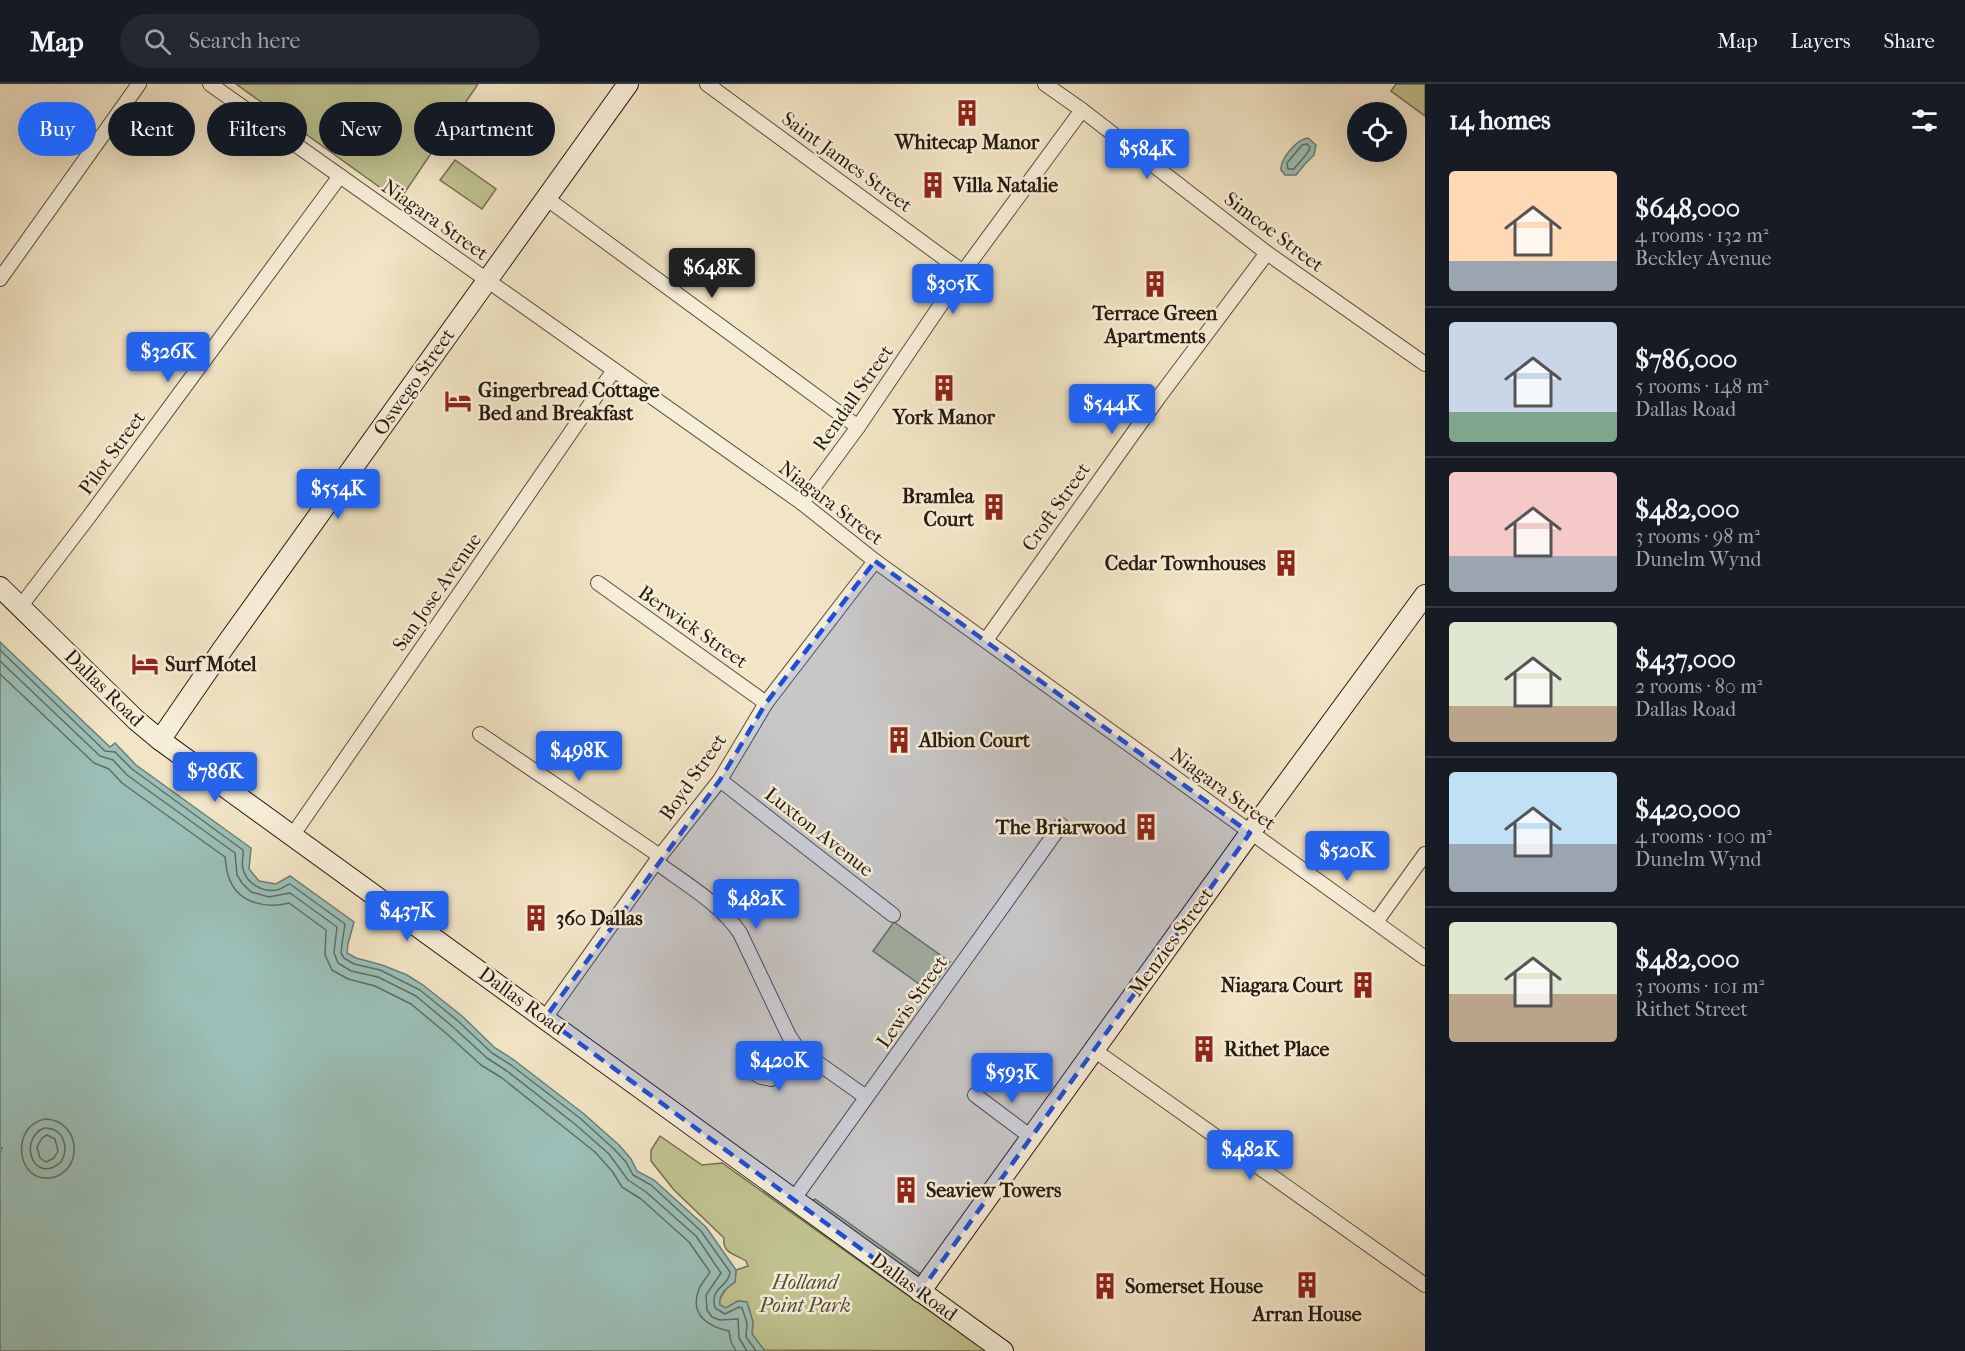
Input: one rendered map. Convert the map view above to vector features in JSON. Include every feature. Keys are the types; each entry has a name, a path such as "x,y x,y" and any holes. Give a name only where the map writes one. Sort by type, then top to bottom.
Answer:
{"street":[{"path":"0,279 139,84"},
{"name":"Niagara Street","path":"210,84 802,504 875,561 1425,958"},
{"name":"Oswego Street","path":"160,740 628,84"},
{"name":"Saint James Street","path":"707,84 963,272"},
{"name":"Simcoe Street","path":"1045,84 1268,253 1425,364"},
{"name":"Rendall Street","path":"802,504 858,427 963,272 1082,110"},
{"name":"Pilot Street","path":"20,607 340,176"},
{"path":"546,198 858,427"},
{"name":"Croft Street","path":"986,639 1159,397 1268,253"},
{"name":"San Jose Avenue","path":"292,836 614,370"},
{"name":"Boyd Street","path":"546,1018 658,859 720,780 766,703 875,561"},
{"name":"Berwick Street","path":"598,584 766,703"},
{"name":"Dallas Road","path":"0,587 136,720 160,740 729,1150 793,1200 1003,1351"},
{"name":"Menzies Street","path":"920,1292 1250,833 1425,595"},
{"path":"480,734 658,859 732,921 740,933 789,1036 798,1049 866,1097"},
{"name":"Luxton Avenue","path":"720,780 893,915"},
{"name":"Lewis Street","path":"793,1200 1061,825"},
{"path":"1376,922 1425,854"},
{"path":"746,1068 761,1077 771,1079 780,1073 798,1049"},
{"path":"1094,1050 1425,1285"},
{"path":"975,1095 1031,1137"}],"highlighted area":[{"path":"875,561 1250,833 920,1292 545,1018 720,780 766,703"}],"green space":[{"path":"236,84 478,84 466,102 414,102 414,156 429,156 399,201 336,156 402,156 402,102 319,102 319,144 307,135 307,102 261,102"},
{"path":"1396,84 1425,84 1425,116 1407,102 1391,91"},
{"path":"455,160 496,189 482,209 440,180"},
{"path":"894,922 950,962 929,991 873,951"},
{"name":"Holland Point Park","path":"660,1136 702,1165 722,1163 986,1351 763,1350 752,1334 753,1322 747,1302 738,1301 726,1308 720,1306 719,1300 728,1286 735,1282 736,1270 748,1266 746,1261 727,1250 724,1238 674,1190 651,1161 651,1150"},
{"path":"815,1199 919,1273 919,1277 811,1201"}],"water":[{"path":"1308,138 1316,145 1314,155 1296,175 1285,175 1281,166 1286,155 1299,142"},
{"path":"0,642 110,747 115,743 136,765 251,848 249,869 259,881 276,884 290,876 354,922 347,953 407,975 423,985 462,1016 495,1048 584,1114 619,1145 631,1159 637,1171 654,1180 706,1227 736,1270 735,1282 722,1294 720,1305 726,1308 738,1301 747,1302 753,1322 752,1334 765,1351 0,1351 0,1153 2,1148 0,1148"}],"place":[{"name":"Whitecap Manor","path":"967,113"},
{"name":"Villa Natalie","path":"933,185"},
{"name":"Terrace Green Apartments","path":"1155,284"},
{"name":"York Manor","path":"944,388"},
{"name":"Gingerbread Cottage Bed and Breakfast","path":"458,401"},
{"name":"Bramlea Court","path":"994,507"},
{"name":"Cedar Townhouses","path":"1286,563"},
{"name":"Surf Motel","path":"145,664"},
{"name":"Albion Court","path":"899,740"},
{"name":"The Briarwood","path":"1146,827"},
{"name":"360 Dallas","path":"536,918"},
{"name":"Niagara Court","path":"1363,985"},
{"name":"Rithet Place","path":"1204,1049"},
{"name":"Seaview Towers","path":"906,1190"},
{"name":"Arran House","path":"1307,1285"},
{"name":"Somerset House","path":"1105,1286"}]}
